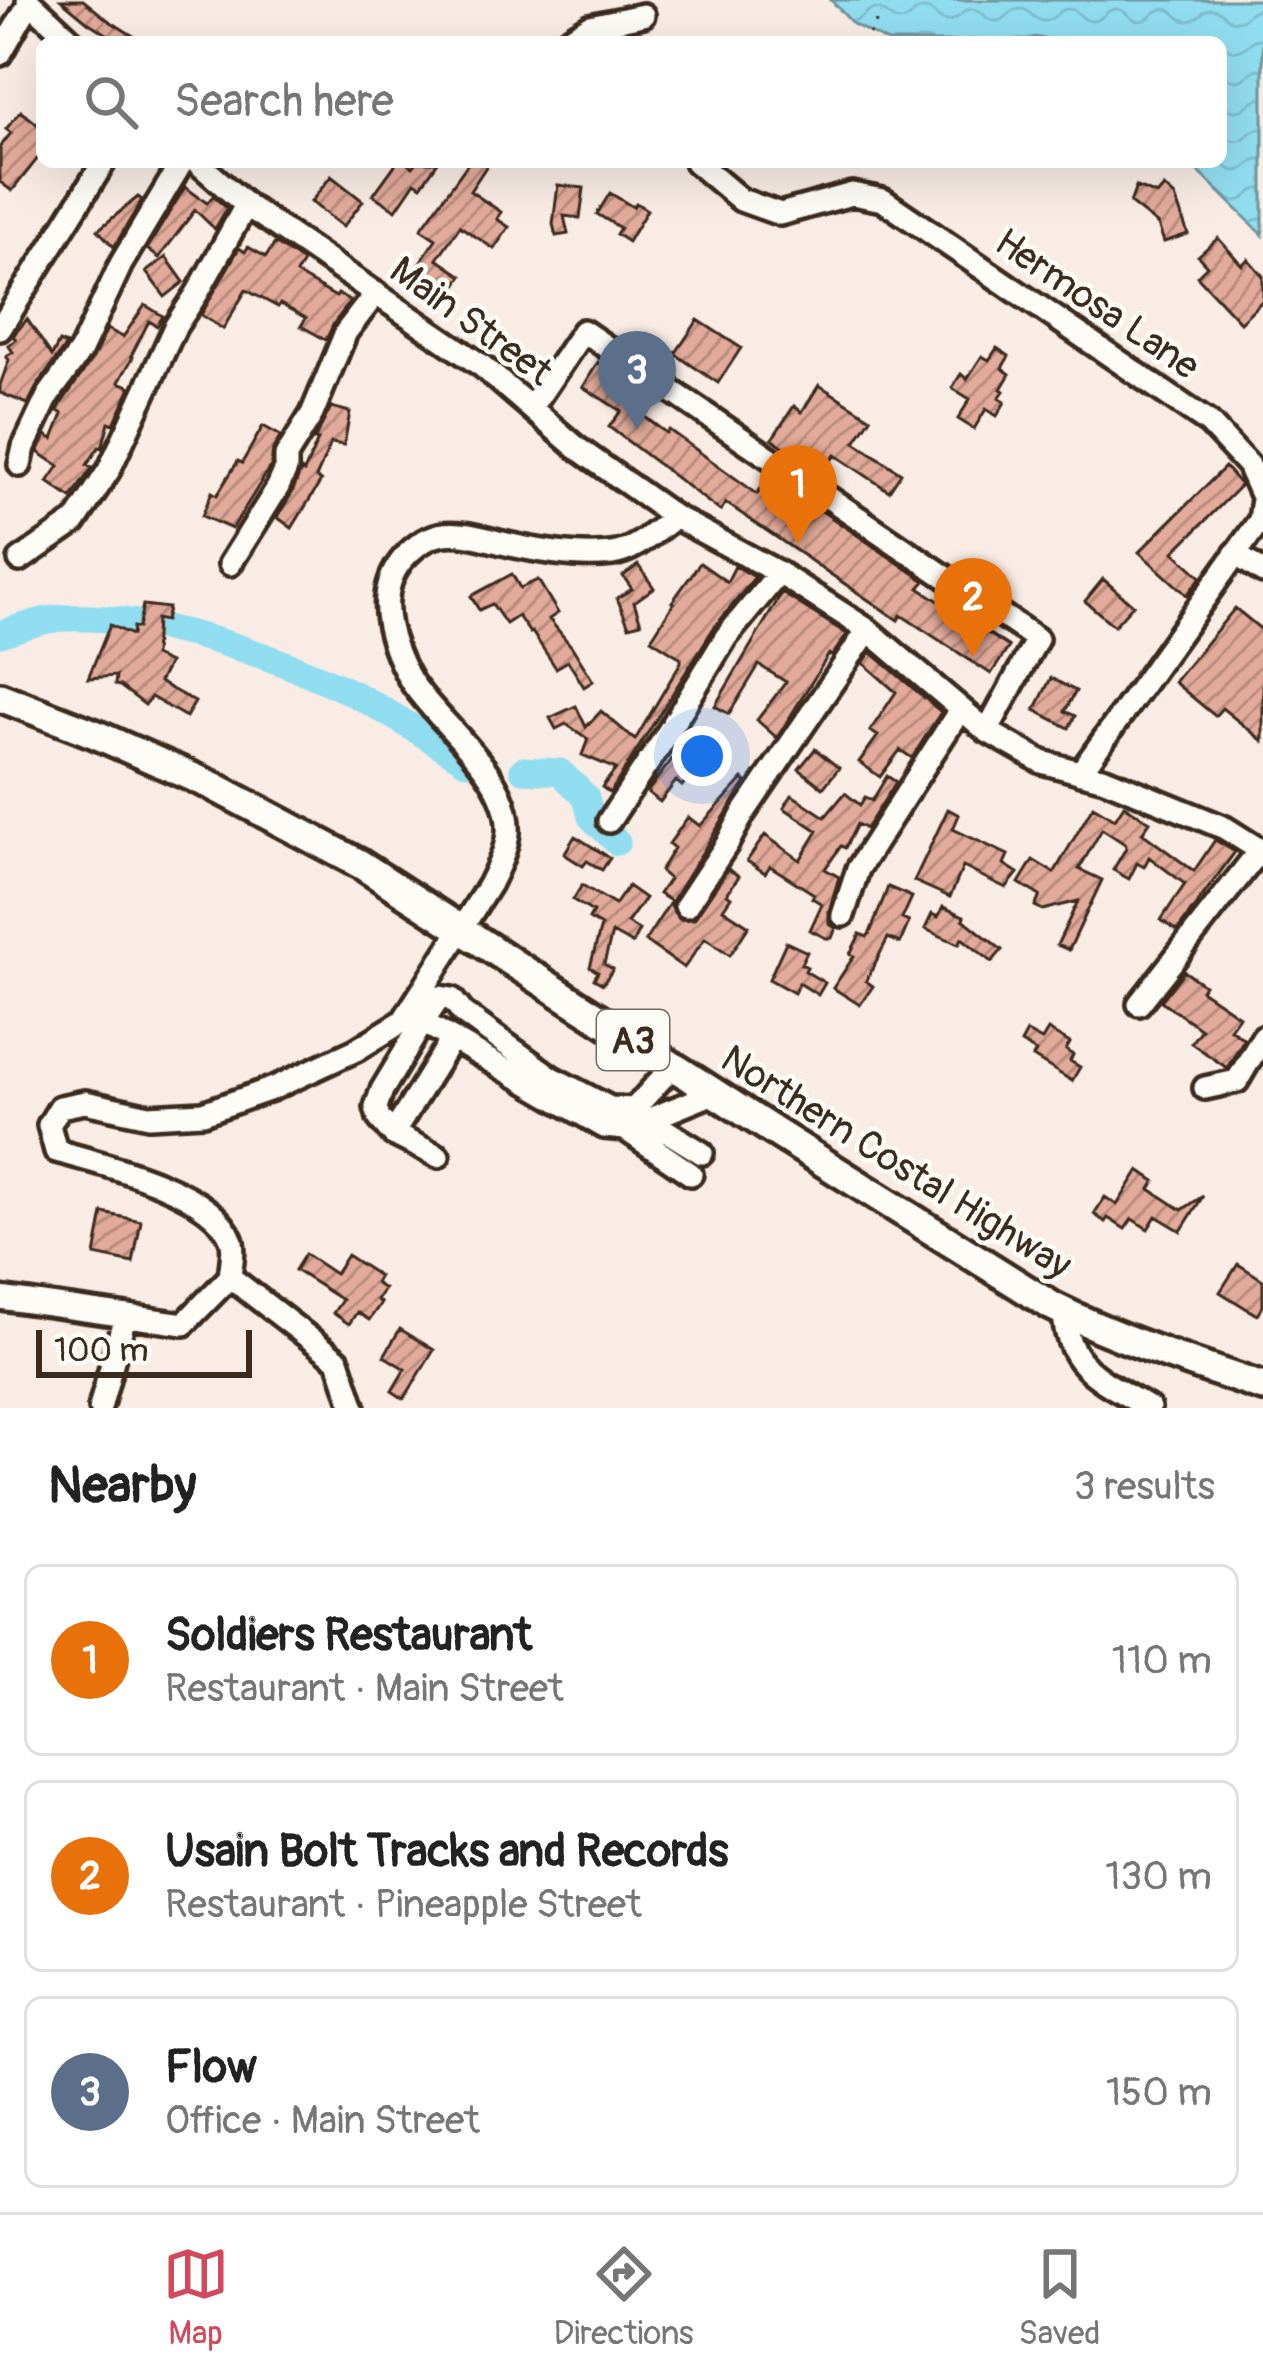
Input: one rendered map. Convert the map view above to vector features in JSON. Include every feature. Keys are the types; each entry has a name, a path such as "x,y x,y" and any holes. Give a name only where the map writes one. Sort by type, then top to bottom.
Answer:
{"main road":[{"name":"Northern Costal Highway","path":"0,697 213,786 360,864 1064,1312 1130,1342 1263,1387"}],"street":[{"path":"0,54 29,1 67,36"},
{"path":"574,36 590,26 643,15"},
{"path":"0,329 100,168"},
{"path":"20,465 49,396 81,350 122,264 178,168"},
{"name":"Main Street","path":"204,168 246,205 482,366 577,448 674,517 779,573 868,629 987,730 1042,762 1105,779 1225,829 1262,851"},
{"name":"Hermosa Lane","path":"703,168 741,200 780,214 852,194 883,200 1209,423 1248,465 1263,499 1260,520 1080,773"},
{"path":"20,560 75,522 109,470 175,327 246,205"},
{"path":"230,564 278,487 286,456 312,414 346,332 376,293"},
{"path":"532,408 584,331 1037,639 987,730"},
{"path":"0,1298 184,1324 230,1277 232,1241 211,1210 139,1174 56,1151 49,1125 60,1107 85,1102 149,1116 203,1113 274,1088 356,1050 403,1022 500,862 508,816 499,795 468,744 411,682 395,646 386,593 392,573 407,555 426,538 447,533 472,533 510,545 585,556 619,553 634,548 674,517"},
{"path":"1235,554 1263,572"},
{"path":"609,821 726,637 779,573"},
{"path":"686,906 868,629"},
{"path":"843,915 858,869 960,710"},
{"path":"1139,1004 1262,851"},
{"path":"438,1156 393,1134 376,1107 440,997 452,999 463,1013 551,1077 610,1108 634,1109 673,1066"},
{"path":"423,1022 604,1127 632,1133 665,1130 697,1164"},
{"path":"1205,1088 1237,1081 1263,1037"},
{"path":"393,1134 452,1039"},
{"path":"632,1133 714,1093"},
{"path":"230,1277 338,1360 354,1408"},
{"path":"1064,1312 1065,1336 1078,1361 1149,1408"},
{"path":"100,1408 125,1316"}],"path":[{"path":"869,34 881,13"}],"water":[{"path":"831,0 1263,0 1263,235 1195,168 1227,168 1227,36 876,36 853,24"}],"building":[{"path":"61,0 83,0 133,36 110,36"},
{"path":"21,111 36,123 36,161 12,191 0,182 0,147 11,133 6,129"},
{"path":"393,168 434,168 421,186 415,182 396,210 373,195"},
{"path":"465,168 485,168 470,191 501,212 497,219 509,227 494,249 460,226 437,259 462,276 448,297 412,274 436,239 421,229"},
{"path":"331,176 363,201 343,227 311,202"},
{"path":"558,185 584,188 580,218 564,216 568,234 556,236 553,224"},
{"path":"185,187 207,203 213,196 227,208 215,229 195,210 159,258 147,249"},
{"path":"1136,187 1157,195 1164,187 1175,197 1188,234 1164,242 1158,225 1130,203"},
{"path":"610,193 647,210 628,242 616,234 620,228 597,214"},
{"path":"138,197 142,200 114,247 98,230"},
{"path":"1218,238 1242,265 1248,259 1263,276 1263,300 1240,322 1197,276 1207,266 1198,256"},
{"path":"275,243 303,262 296,274 351,301 326,340 301,326 306,318 246,290 223,329 201,315 239,248 245,252 248,247 266,257"},
{"path":"166,257 184,282 165,297 146,272"},
{"path":"145,305 163,316 157,326 149,321 131,356 119,382 131,387 114,424 109,422 102,448 87,465 92,468 71,498 48,482 59,466 38,452 46,435 53,439 63,414 58,411 61,404 107,329 123,337"},
{"path":"27,319 52,356 59,342 66,345 28,404 0,393 9,360 6,356 13,352 8,345"},
{"path":"698,320 741,348 718,383 675,354"},
{"path":"997,348 1009,356 1002,368 1010,374 999,398 1005,402 997,416 986,409 974,429 958,419 970,399 952,388 961,374 967,379 982,356 989,360"},
{"path":"598,362 626,379 616,395 666,433 669,430 757,494 770,476 925,581 919,588 1009,647 991,674 901,615 898,620 726,503 720,511 609,427 621,411 583,387"},
{"path":"819,385 871,418 855,442 901,473 889,491 835,455 823,472 772,439 794,406 802,412"},
{"path":"331,407 350,412 344,445 331,443 316,478 321,481 292,528 277,517 301,470 304,472"},
{"path":"263,426 281,436 271,466 232,529 202,516 212,492 217,495 238,461 242,463"},
{"path":"1225,467 1241,485 1174,552 1201,577 1187,595 1139,552"},
{"path":"700,563 727,582 735,566 755,577 713,629 610,793 602,787 616,769 582,755 588,739 566,724 556,729 550,718 576,706 586,727 601,711 635,740 681,662 651,639"},
{"path":"638,565 654,588 634,602 641,623 629,626 617,598 632,589 623,576"},
{"path":"512,574 520,588 538,580 558,613 549,619 593,681 584,687 568,661 556,668 518,616 506,624 492,604 479,610 471,596"},
{"path":"1103,579 1133,605 1114,626 1085,601"},
{"path":"782,593 847,634 829,654 777,738 757,720 786,682 759,665 729,714 715,706"},
{"path":"143,605 168,608 165,621 156,619 154,656 169,663 159,682 195,702 186,717 151,697 145,705 115,685 116,676 88,678 110,625 132,635"},
{"path":"1235,608 1263,631 1263,741 1222,708 1215,716 1174,682"},
{"path":"871,652 941,712 912,758 900,750 880,777 859,762 878,736 870,731 896,692 863,663"},
{"path":"1051,678 1076,691 1065,711 1075,716 1069,728 1035,710"},
{"path":"815,749 839,768 823,788 799,769"},
{"path":"676,754 695,769 682,786 676,781 660,802 647,792"},
{"path":"887,776 896,782 866,829 857,824 845,848 841,846 825,869 839,877 829,911 829,924 836,928 832,938 826,938 810,930 822,904 812,898 814,894 770,866 765,873 747,861 765,835 800,860 818,831 784,808 792,795 825,817 845,793 860,805 865,797 872,801"},
{"path":"743,779 746,782 671,906 679,919 694,919 728,869 739,876 723,909 749,926 730,955 705,938 684,968 645,941 671,901 659,894 669,879 660,871 674,848 669,844 688,817 700,826"},
{"path":"1124,805 1150,822 1142,833 1194,871 1215,840 1235,852 1177,931 1161,920 1185,884 1149,857 1144,867 1137,863 1129,879 1113,870 1125,844 1102,829 1079,869 1102,880 1069,950 1057,945 1078,901 1043,910 1035,906 1040,896 1019,883 1033,860 1054,873 1093,806 1115,819"},
{"path":"948,809 959,815 953,829 1008,855 1004,864 1018,873 1006,888 963,867 950,897 914,881"},
{"path":"575,836 610,858 602,870 587,861 583,866 564,854"},
{"path":"582,885 615,905 628,886 645,898 627,923 639,930 632,944 612,933 604,964 613,969 603,984 594,979 598,972 590,967 601,926 589,919 593,912 573,900"},
{"path":"888,887 912,897 902,919 909,922 900,943 888,938 866,981 873,986 860,1005 833,988 854,956 850,954 860,934 867,937 870,933"},
{"path":"943,907 964,916 1002,950 992,962 962,938 959,944 925,929 932,914 938,917"},
{"path":"786,942 807,952 801,964 807,967 805,971 825,983 818,995 799,983 794,993 769,979"},
{"path":"1184,971 1204,985 1201,990 1239,1016 1230,1029 1244,1039 1227,1068 1191,1043 1201,1029 1161,1001"},
{"path":"1048,1030 1070,1043 1066,1050 1073,1055 1070,1061 1080,1067 1072,1081 1033,1057 1036,1052 1021,1043 1027,1032 1042,1040"},
{"path":"1139,1170 1155,1181 1150,1189 1182,1210 1203,1196 1181,1231 1156,1216 1148,1229 1132,1219 1125,1229 1094,1214 1105,1197 1117,1205"},
{"path":"103,1213 141,1221 133,1263 95,1255"},
{"path":"305,1254 335,1274 347,1255 379,1276 375,1283 384,1289 377,1300 381,1303 369,1320 357,1312 349,1324 333,1313 342,1300 295,1270"},
{"path":"1238,1264 1263,1280 1263,1306 1257,1315 1220,1292"},
{"path":"400,1329 434,1350 404,1399 392,1391 405,1369 384,1356"}],"waterway":[{"path":"0,634 55,619 97,618 209,639 348,691 468,762"},
{"path":"523,770 560,772 586,797 591,817 617,842"}],"place":[{"name":"Flow","path":"637,430"},
{"name":"Soldiers Restaurant","path":"798,544"},
{"name":"Usain Bolt Tracks and Records","path":"973,657"}]}
